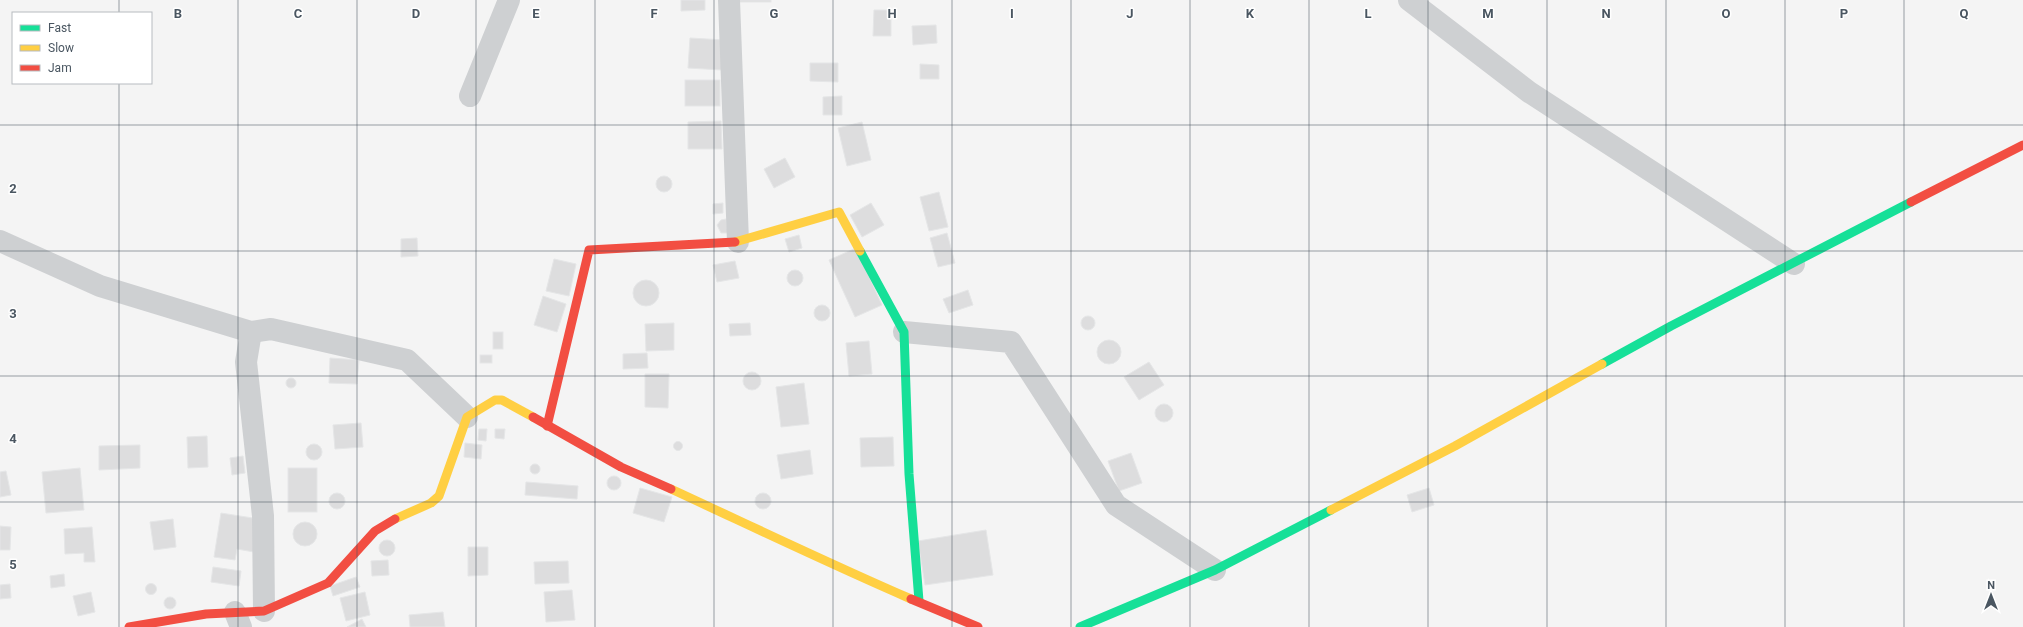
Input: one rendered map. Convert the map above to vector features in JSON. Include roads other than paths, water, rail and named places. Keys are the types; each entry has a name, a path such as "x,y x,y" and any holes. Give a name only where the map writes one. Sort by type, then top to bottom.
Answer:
{"street":[{"path":"470,96 509,0"},
{"path":"730,0 738,242"},
{"path":"1409,0 1530,92 1794,264"},
{"path":"1080,627 1215,570 1455,446 1671,326 2023,145"},
{"path":"548,426 589,250 738,242 839,212 904,332 909,474 919,601"},
{"path":"0,241 100,286 251,332 271,330 407,360 467,417"},
{"path":"251,332 246,362 263,516 264,610"},
{"path":"904,332 1011,342 1116,505 1215,570"},
{"path":"129,627 206,614 238,620 328,583 375,531 393,520 431,503 439,496 467,417 495,400 502,400 621,467 765,532 829,564 978,627"}]}
